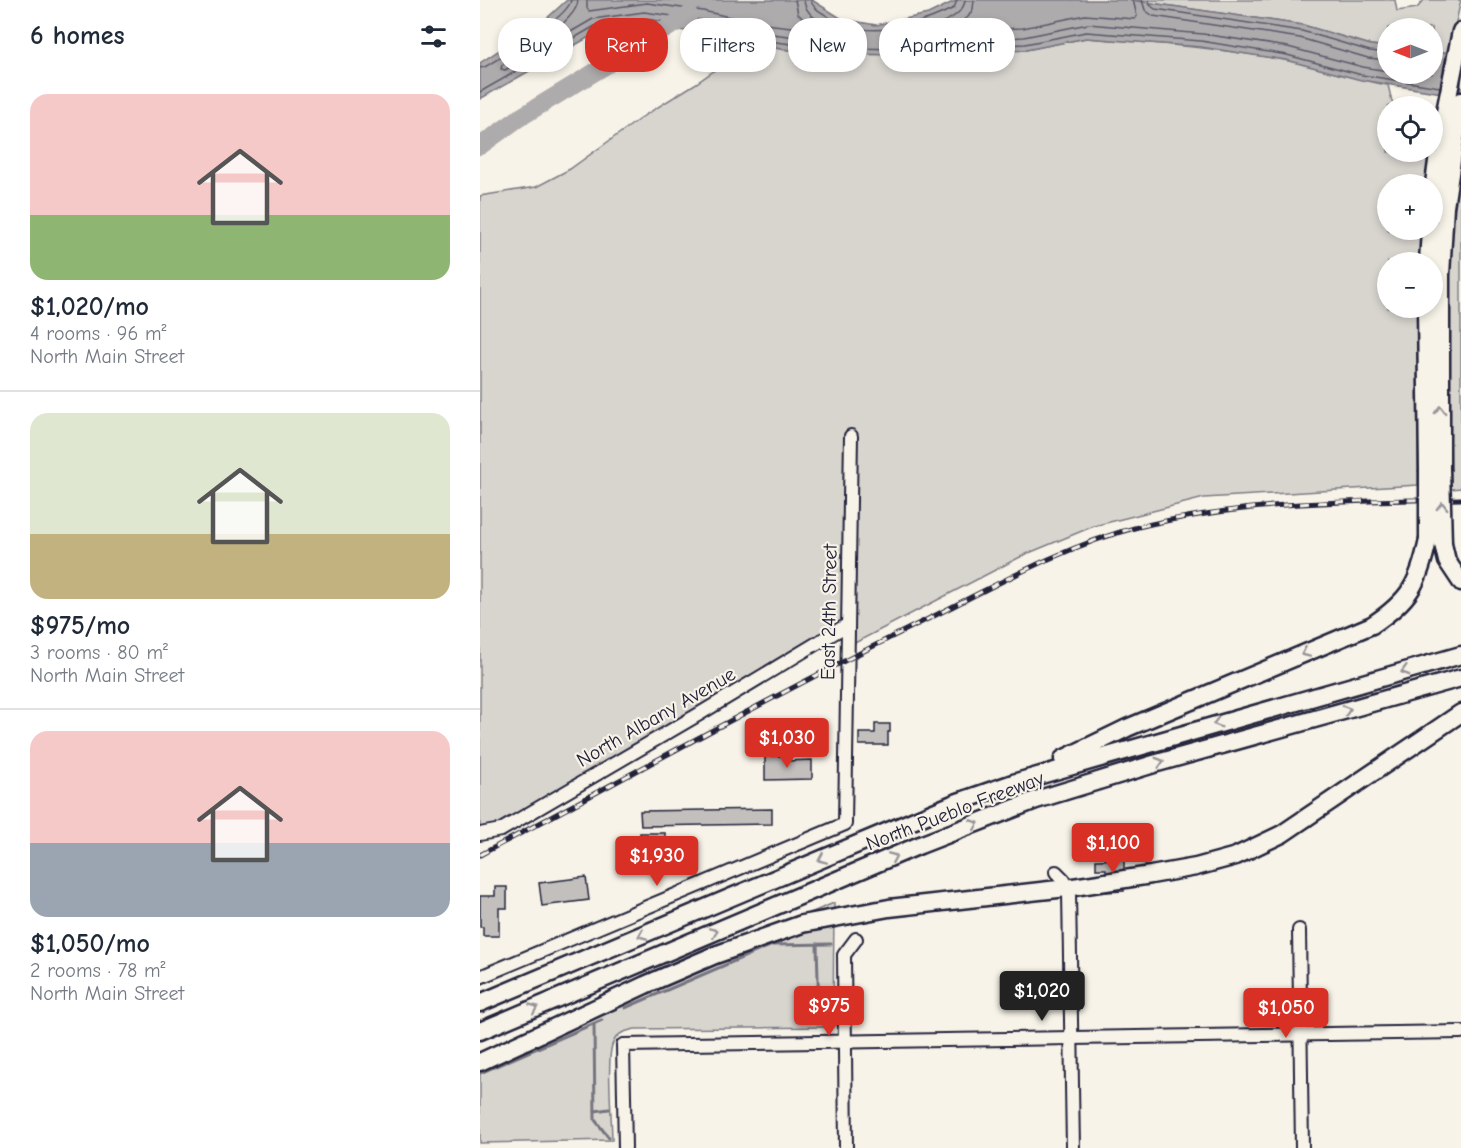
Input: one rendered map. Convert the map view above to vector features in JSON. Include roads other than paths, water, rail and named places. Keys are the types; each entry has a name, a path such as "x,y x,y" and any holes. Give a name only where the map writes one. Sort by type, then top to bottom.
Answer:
{"highway":[{"path":"1440,174 1441,132 1461,31"},
{"path":"1443,184 1461,101"},
{"path":"1434,469 1440,336 1439,240"},
{"path":"1426,318 1436,542 1461,582"},
{"path":"1013,783 1127,728 1372,625 1388,615 1410,592 1419,578 1424,560 1436,542"},
{"name":"North Pueblo Freeway","path":"480,1003 933,812 1013,783 1461,655"},
{"name":"North Pueblo Freeway","path":"480,1031 920,845 1036,800 1154,764 1461,678"},
{"path":"480,1062 715,955 777,932 812,922 889,908 1067,888 1196,867 1236,856 1282,834 1461,713"}],"street":[{"name":"East 24th Street","path":"480,977 845,824 851,436"},
{"name":"North Albany Avenue","path":"480,834 501,830 848,625"},
{"path":"1056,872 1065,880 1067,888 1073,1148"},
{"path":"1299,930 1302,1148"},
{"path":"846,1148 844,955 856,939"},
{"path":"625,1148 622,1044 1461,1032"}],"water":[{"path":"567,0 812,0 840,18 788,18 788,50 776,48 776,18 680,18 680,30 668,28 668,18 585,18 585,39 573,46 573,18 547,18"},
{"path":"957,0 1130,0 1303,25 1377,46 1377,83 1286,60 1201,47 1086,38 1015,51 1015,18 909,18 928,14"},
{"path":"867,23 879,24 879,55 867,54"},
{"path":"498,51 498,72 528,72 480,99 480,63"},
{"path":"1443,52 1461,54 1461,96 1386,84 1443,84"}],"waterway":[{"path":"480,146 519,118 689,15"},
{"path":"817,944 819,1014 831,1024"},
{"path":"625,1008 772,945 831,944"},
{"path":"819,1001 831,1002"},
{"path":"480,1073 602,1020"},
{"path":"594,1024 595,1120 609,1138"},
{"path":"595,1111 609,1109"}],"railway":[{"path":"480,855 815,676 1057,555 1111,535 1179,518 1259,507 1461,499"}]}
